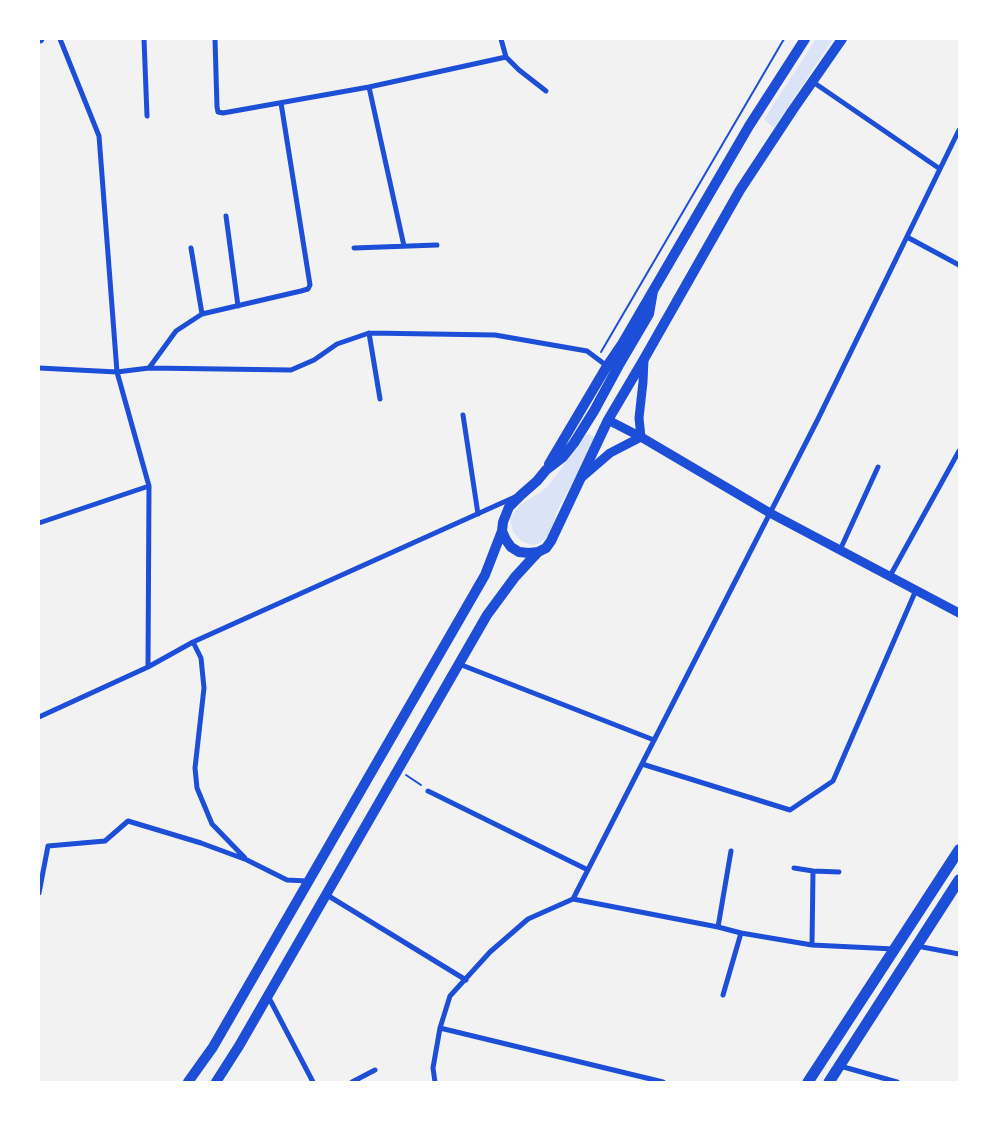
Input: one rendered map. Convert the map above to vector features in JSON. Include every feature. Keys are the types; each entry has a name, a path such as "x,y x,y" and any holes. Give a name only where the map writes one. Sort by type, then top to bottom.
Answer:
{"highway":[{"path":"808,1082 959,850"},
{"path":"829,1082 959,880"}],"main road":[{"path":"188,1082 213,1047 485,575 502,531 502,522 509,508 546,470 749,126 804,39"},
{"path":"216,1082 239,1046 487,615 515,577 551,541 608,420 740,190 842,39"},
{"path":"546,470 563,457 594,411 649,314 653,291"},
{"path":"594,411 608,420"},
{"path":"502,531 506,540 519,552 538,552"}],"street":[{"path":"60,39 99,136 118,372 148,486 148,667"},
{"path":"144,39 147,116"},
{"path":"215,39 217,107 218,112 224,113 370,87 506,56"},
{"path":"501,39 506,56 519,70 546,91"},
{"path":"813,82 940,169"},
{"path":"370,87 404,246"},
{"path":"149,368 176,331 202,314 301,291 308,289 310,285 281,103"},
{"path":"435,1082 433,1068 440,1028 450,996 490,952 528,920 573,898 818,419 959,130"},
{"path":"226,216 238,306"},
{"path":"907,237 959,265"},
{"path":"354,248 437,245"},
{"path":"191,248 202,314"},
{"path":"39,368 118,372 149,368 292,370 314,360 338,344 369,333 495,335 587,351 607,366"},
{"path":"369,333 380,399"},
{"path":"641,437 639,418 644,382 644,359"},
{"path":"464,415 478,514"},
{"path":"608,420 641,437 770,513 959,613"},
{"path":"581,478 610,453 641,437"},
{"path":"890,576 959,451"},
{"path":"840,550 878,467"},
{"path":"39,523 148,486"},
{"path":"39,717 148,667 193,642 521,495"},
{"path":"642,764 790,810 833,781 916,590"},
{"path":"943,604 959,605"},
{"path":"943,604 959,620"},
{"path":"193,642 200,658 204,688 195,768 197,788 212,824 247,860"},
{"path":"459,664 654,740"},
{"path":"428,790 588,870"},
{"path":"39,893 48,846 105,841 128,821 202,842 247,860 287,880 308,882"},
{"path":"718,927 731,851"},
{"path":"794,868 839,872"},
{"path":"812,945 813,871"},
{"path":"326,894 466,980"},
{"path":"573,898 741,933 812,945 895,949"},
{"path":"723,995 741,933"},
{"path":"917,946 959,954"},
{"path":"268,996 313,1082"},
{"path":"440,1028 663,1082"},
{"path":"839,1066 897,1082"},
{"path":"352,1082 375,1070"}],"path":[{"path":"597,358 784,39"},
{"path":"398,769 428,790"}],"shaded area":[{"path":"816,39 833,39 774,128 764,119"},
{"path":"587,434 597,437 556,513 548,537 533,545 521,541 513,532 510,518 520,505 548,486"}]}
